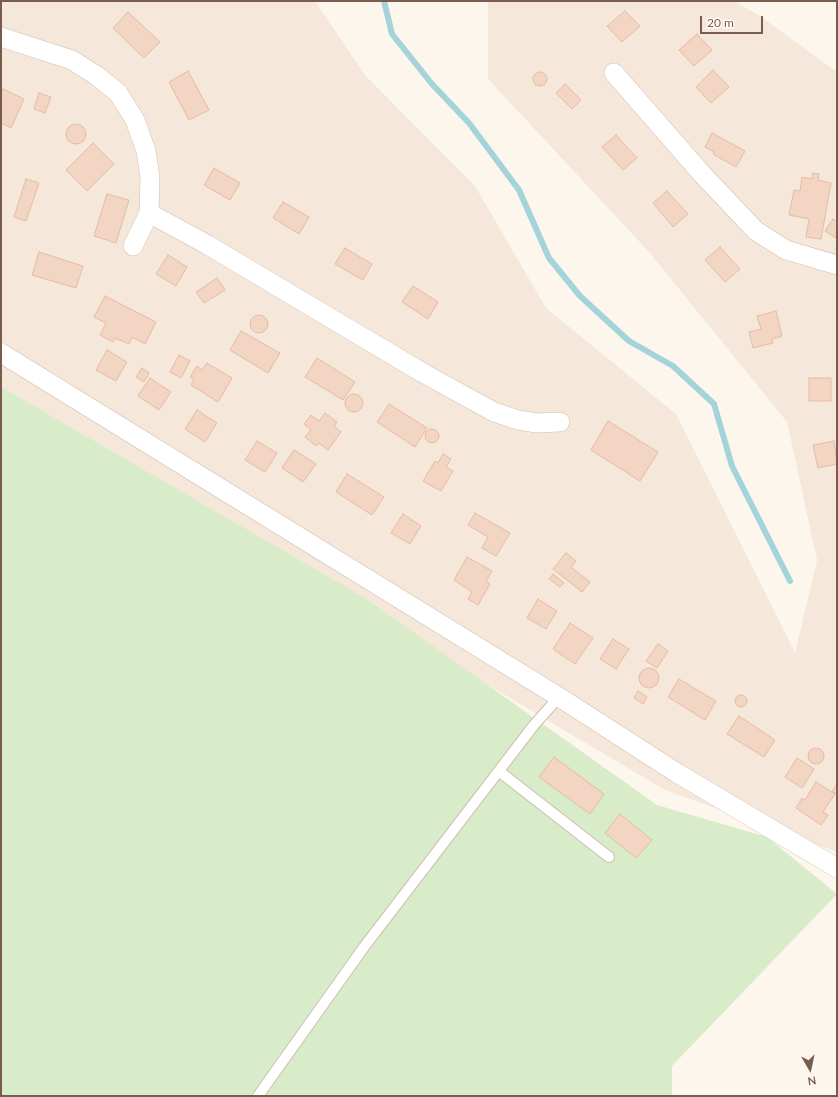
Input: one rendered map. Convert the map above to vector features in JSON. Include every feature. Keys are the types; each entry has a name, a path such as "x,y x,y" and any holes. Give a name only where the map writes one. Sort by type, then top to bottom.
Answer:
{"street":[{"path":"1,37 72,60 97,76 118,93 135,120 146,151 150,177 149,213 134,246"},
{"path":"614,73 702,174 756,231 786,250 837,265"},
{"path":"149,213 206,244 423,373 494,412 518,420 536,423 560,422"},
{"path":"1,353 559,698 677,773 837,868"}],"lane":[{"path":"258,1096 364,947 500,772 534,725 559,698"},
{"path":"500,772 609,857"}],"shaded area":[{"path":"1,1 315,1 365,75 475,186 546,308 676,414 795,653 817,560 787,422 649,252 488,79 488,1 734,1 760,16 837,72 837,852 665,790 1,396"}],"green space":[{"path":"1,387 365,598 657,805 767,837 837,894 672,1066 672,1096 1,1096"}],"building":[{"path":"625,11 640,26 622,42 607,26"},
{"path":"128,12 160,42 144,58 113,28"},
{"path":"697,34 712,50 694,66 679,50"},
{"path":"713,70 729,87 711,103 696,87"},
{"path":"188,71 209,110 189,120 169,82"},
{"path":"537,72 543,72 547,76 547,82 543,86 537,86 533,82 533,76"},
{"path":"565,84 581,100 572,109 556,93"},
{"path":"3,89 24,99 11,128 1,123 1,93"},
{"path":"39,93 51,97 45,113 34,109"},
{"path":"76,124 83,127 86,134 83,141 76,144 69,141 66,134 69,127"},
{"path":"712,133 745,151 736,167 713,154 714,152 705,147"},
{"path":"616,135 637,158 623,170 602,147"},
{"path":"93,143 114,164 87,191 66,170"},
{"path":"214,168 240,183 230,200 204,185"},
{"path":"813,173 819,174 818,180 831,183 821,239 806,237 809,219 789,215 794,190 800,191 802,177 812,179"},
{"path":"26,179 39,183 26,221 14,217"},
{"path":"667,191 688,214 673,227 653,203"},
{"path":"107,194 129,200 116,243 94,236"},
{"path":"283,202 309,217 299,234 273,218"},
{"path":"833,219 837,222 836,238 825,231"},
{"path":"720,247 740,269 725,282 705,260"},
{"path":"345,248 372,264 363,280 335,264"},
{"path":"39,252 83,266 76,288 32,275"},
{"path":"168,255 187,267 176,286 156,274"},
{"path":"217,278 225,290 204,303 196,292"},
{"path":"413,286 438,302 428,319 402,302"},
{"path":"105,296 156,322 145,344 132,337 129,344 115,338 113,342 100,335 106,323 94,317"},
{"path":"776,311 782,336 772,339 773,343 753,348 749,332 761,329 757,316"},
{"path":"259,315 265,318 268,324 265,330 259,333 253,330 250,324 253,318"},
{"path":"241,331 280,353 268,373 230,350"},
{"path":"107,350 127,362 116,381 96,370"},
{"path":"179,355 190,361 181,378 170,372"},
{"path":"317,358 355,382 343,400 305,377"},
{"path":"207,363 232,378 218,402 191,385 194,379 190,377 197,366 202,370"},
{"path":"142,368 149,373 144,382 136,377"},
{"path":"150,378 171,392 159,410 138,396"},
{"path":"809,378 831,378 831,401 809,401"},
{"path":"354,394 360,397 363,403 360,409 354,412 348,409 345,403 348,397"},
{"path":"389,404 427,428 415,447 377,422"},
{"path":"197,410 217,423 205,442 185,429"},
{"path":"325,413 337,422 334,426 341,432 328,450 319,443 316,446 305,437 311,430 304,424 311,415 319,421"},
{"path":"608,421 658,452 640,481 591,450"},
{"path":"432,429 437,431 439,436 437,441 432,443 427,441 425,436 427,431"},
{"path":"257,441 277,453 265,472 245,460"},
{"path":"834,441 837,464 818,468 813,445"},
{"path":"294,450 316,464 303,482 282,468"},
{"path":"443,454 451,459 446,467 453,471 441,491 423,481 435,461 438,463"},
{"path":"347,474 384,497 372,515 336,492"},
{"path":"475,513 510,533 496,556 482,548 488,537 468,525"},
{"path":"403,514 421,526 410,544 391,533"},
{"path":"566,553 576,561 571,567 590,582 582,592 553,569"},
{"path":"467,557 492,571 486,582 490,584 478,605 468,599 472,592 454,580"},
{"path":"553,574 564,583 560,587 549,579"},
{"path":"538,599 557,611 546,629 527,618"},
{"path":"570,623 593,638 575,664 553,649"},
{"path":"613,639 629,649 616,669 600,659"},
{"path":"658,644 668,651 657,668 646,661"},
{"path":"649,668 656,671 659,678 656,685 649,688 642,685 639,678 642,671"},
{"path":"679,679 716,701 705,720 668,697"},
{"path":"638,691 647,697 643,704 634,698"},
{"path":"743,695 746,696 746,706 739,707 736,706 735,699 736,696"},
{"path":"739,716 775,740 764,757 727,734"},
{"path":"816,748 823,753 824,756 819,763 816,764 809,759 808,756 813,749"},
{"path":"554,757 604,794 590,814 539,777"},
{"path":"797,758 814,769 802,788 785,777"},
{"path":"816,782 835,794 823,812 828,815 821,825 796,808 802,798 805,800"},
{"path":"837,784 837,794 832,791"},
{"path":"620,814 652,840 636,858 605,833"}],"waterway":[{"path":"384,1 392,34 432,84 469,123 519,190 549,258 580,296 629,341 673,366 714,404 732,466 790,581"}]}
